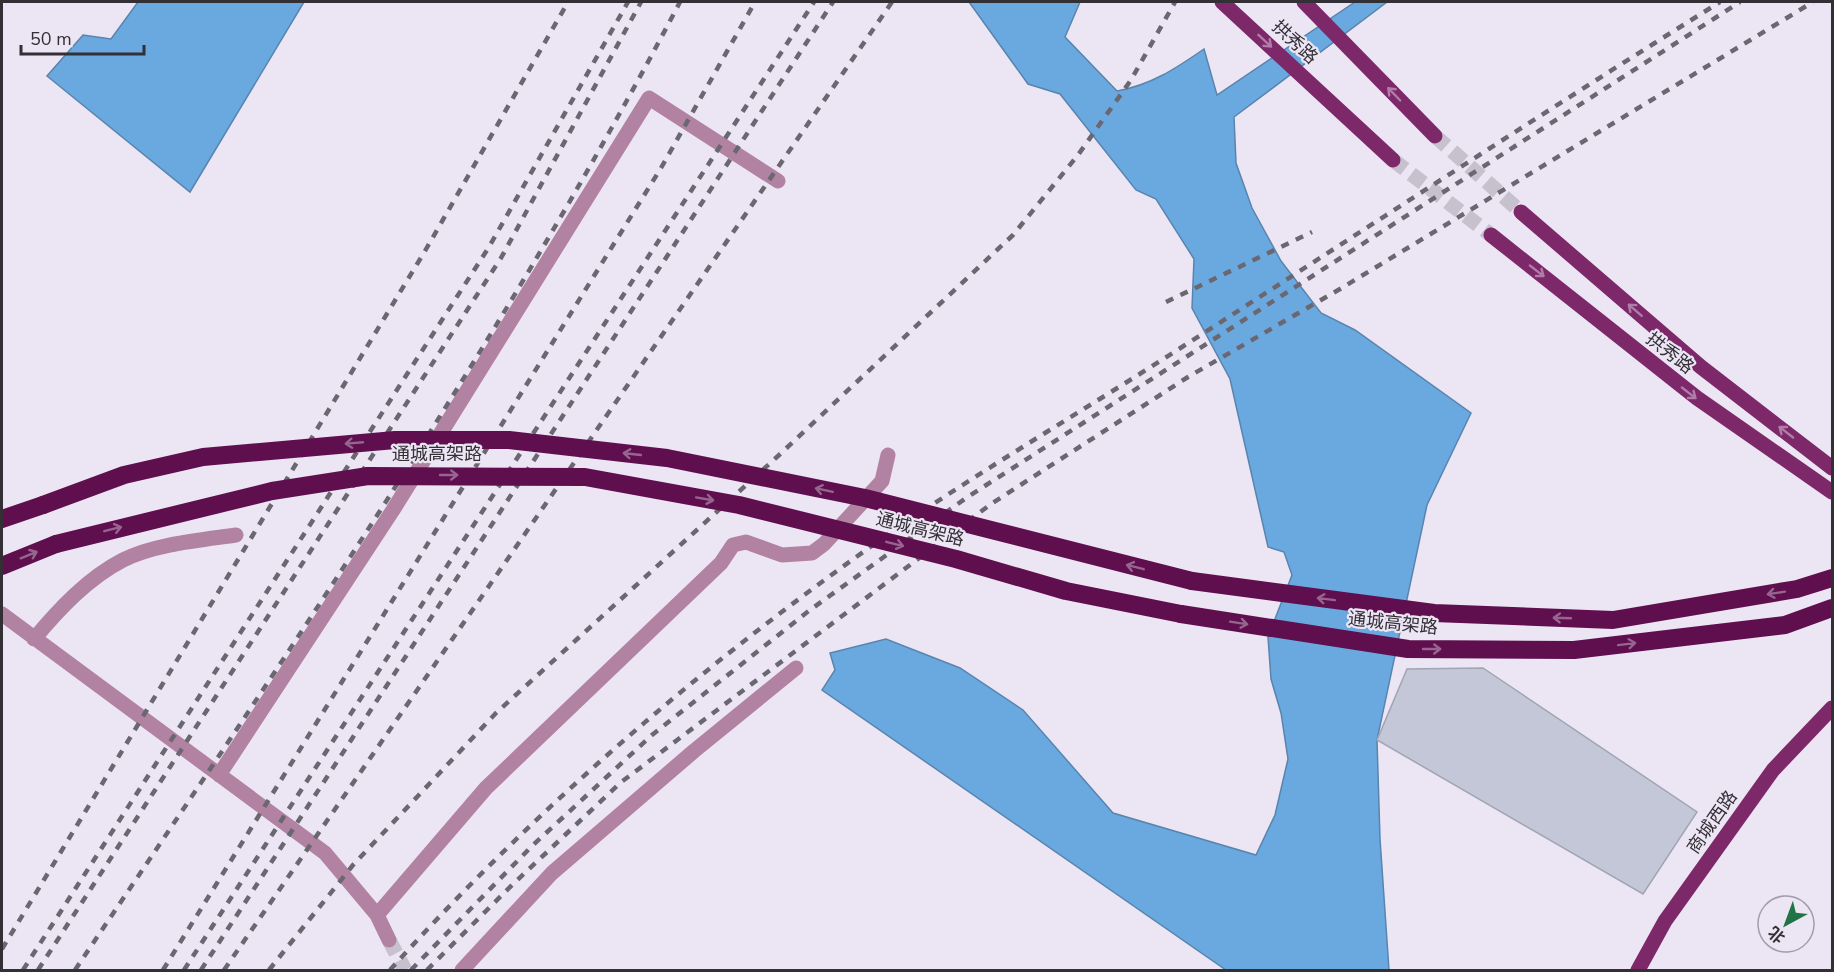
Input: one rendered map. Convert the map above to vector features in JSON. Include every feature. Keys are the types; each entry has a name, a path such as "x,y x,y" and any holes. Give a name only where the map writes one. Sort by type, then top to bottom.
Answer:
{"highway":[{"name":"通城高架路","path":"2,519 124,476 203,456 394,440 509,440 667,458 865,498 1192,581 1434,613 1613,620 1797,589 1833,578"},
{"name":"通城高架路","path":"2,566 56,544 186,510 272,491 368,476 585,477 739,505 956,559 1065,591 1181,614 1408,649 1574,650 1785,625 1833,608"}],"main road":[{"name":"拱秀路","path":"1222,2 1393,160"},
{"name":"拱秀路","path":"1304,2 1435,136"},
{"name":"拱秀路","path":"1521,212 1701,367 1833,468"},
{"name":"拱秀路","path":"1491,235 1697,398 1833,492"},
{"name":"商城西路","path":"1638,970 1665,921 1773,770 1833,708"}],"street":[{"path":"219,775 393,510 649,98 778,181"},
{"path":"377,915 486,788 721,563 734,544 746,542 782,555 812,553 824,544 882,481 888,455"},
{"path":"34,639 69,600 104,571 126,559 179,544 236,534"},
{"path":"2,614 325,853 377,915 389,940"},
{"path":"462,970 552,873 694,751 796,668"}],"water":[{"path":"138,2 304,2 190,192 47,76 83,35 111,39"},
{"path":"969,2 1080,2 1065,37 1117,91 1152,80 1204,49 1217,95 1355,2 1387,2 1234,117 1236,163 1252,208 1281,261 1321,313 1355,330 1471,413 1427,505 1377,740 1380,839 1389,970 1226,970 822,690 835,670 830,653 886,639 960,668 1023,710 1113,813 1256,855 1275,815 1288,759 1281,713 1271,679 1268,637 1292,575 1284,552 1268,547 1230,379 1192,308 1194,259 1156,199 1136,190 1060,94 1028,84"}],"building":[{"path":"1483,668 1697,812 1643,894 1377,740 1407,669"}],"tunnel":[{"path":"1435,136 1521,212"},
{"path":"1393,160 1491,235"},
{"path":"389,940 405,970"}],"railway":[{"path":"2,949 425,251 568,2"},
{"path":"23,970 489,247 628,2"},
{"path":"38,970 501,258 641,2"},
{"path":"75,970 313,614 467,373 541,251 680,2"},
{"path":"163,970 661,168 755,2"},
{"path":"184,970 814,2"},
{"path":"201,970 833,2"},
{"path":"224,970 892,2"},
{"path":"269,970 353,865 496,713 778,456 1013,235 1078,155 1131,80 1175,2"},
{"path":"390,970 494,861 605,757 721,660 841,568 967,482 1720,2"},
{"path":"411,970 532,846 652,735 810,610 966,498 1740,2"},
{"path":"427,970 509,888 620,783 991,504 1188,377 1340,289 1813,2"},
{"path":"1166,302 1312,232"}]}
